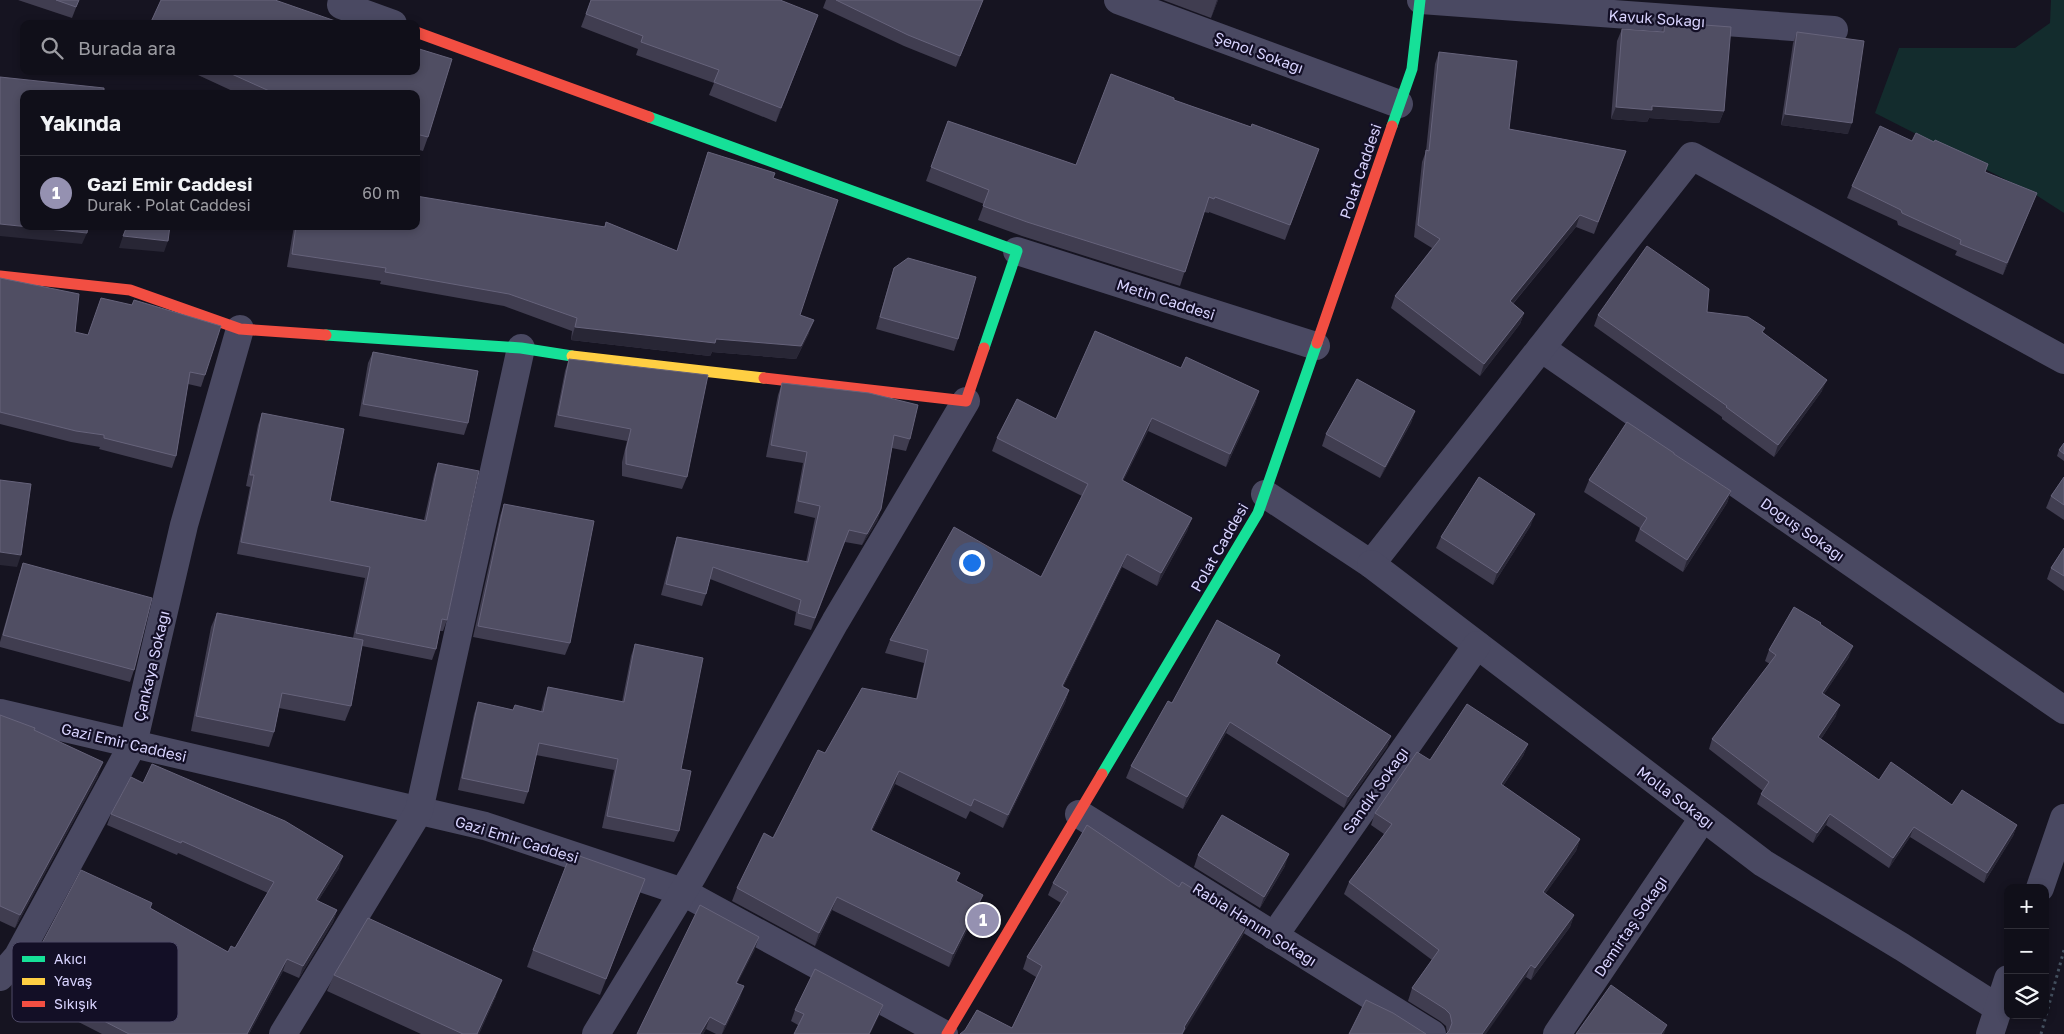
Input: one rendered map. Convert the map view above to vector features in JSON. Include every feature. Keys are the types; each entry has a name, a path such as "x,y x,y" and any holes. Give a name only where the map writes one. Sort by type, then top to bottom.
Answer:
{"street":[{"name":"Şenol Sokağı","path":"1118,0 1399,104"},
{"name":"Polat Caddesi","path":"946,1034 1258,512 1412,68 1420,0"},
{"name":"Kavuk Sokağı","path":"1420,0 1834,30"},
{"path":"337,2 383,20"},
{"path":"420,33 1017,251 966,401 835,622 683,892 596,1034"},
{"path":"1371,564 1692,156 2064,360"},
{"name":"Metin Caddesi","path":"1017,251 1316,346"},
{"path":"0,276 130,290 240,329 521,348 566,355 966,401"},
{"name":"Çankaya Sokağı","path":"26,942 133,744 184,525 240,329"},
{"path":"283,1034 418,811 521,348"},
{"name":"Doğuş Sokağı","path":"1541,348 2064,710"},
{"name":"Molla Sokağı","path":"1265,494 1371,564 1763,863 1902,947 1998,1008"},
{"name":"Sandık Sokağı","path":"1274,936 1477,645"},
{"name":"Gazi Emir Caddesi","path":"0,713 484,826 683,892 946,1034"},
{"name":"Rabia Hanım Sokağı","path":"1079,814 1432,1034"},
{"name":"Demirtaş Sokağı","path":"1557,1034 1703,818"},
{"path":"2041,884 2064,818"},
{"name":"Çankaya Sokağı","path":"0,977 12,963"},
{"path":"1990,1034 2004,991"}],"path":[{"path":"2041,1034 2064,950"}],"green space":[{"path":"2051,0 2064,0 2064,213 2036,195 1875,113 1899,48 2015,48 2050,23"}],"building":[{"path":"56,0 79,0 76,7"},
{"path":"161,0 275,0 332,20 152,20"},
{"path":"591,0 780,0 818,15 781,108 714,82 719,70 641,42 643,36 586,14"},
{"path":"836,0 983,0 960,56 908,35"},
{"path":"1665,22 1731,27 1724,111 1652,106 1652,110 1616,107 1622,29 1664,32"},
{"path":"1797,32 1864,41 1852,123 1785,114"},
{"path":"420,49 452,59 428,137 420,135 420,90 267,90 234,75 420,75"},
{"path":"1439,52 1517,61 1509,129 1626,151 1598,222 1580,215 1510,301 1524,313 1484,364 1395,296 1440,239 1418,225 1426,150 1429,151"},
{"path":"1111,74 1174,98 1174,100 1251,127 1252,124 1319,149 1290,225 1215,197 1214,199 1209,197 1185,272 1027,222 983,206 989,190 931,167 948,121 1076,165"},
{"path":"0,77 104,88 104,90 20,90 20,226 0,224"},
{"path":"1880,126 1912,141 1916,133 1934,142 1935,140 1988,164 1985,172 2037,193 2007,263 1960,244 1961,240 1902,213 1901,210 1852,186"},
{"path":"708,152 775,173 773,178 838,200 800,315 814,320 801,346 716,339 715,343 575,327 577,318 509,294 385,272 386,268 292,254 295,230 420,230 420,197 605,227 606,222 677,251"},
{"path":"58,230 87,230 87,233"},
{"path":"125,230 169,230 168,241 123,236"},
{"path":"1647,246 1709,289 1707,312 1748,317 1765,328 1762,332 1827,380 1778,445 1727,406 1598,315"},
{"path":"908,258 976,277 958,339 880,317 894,268"},
{"path":"0,278 79,294 75,332 88,335 101,298 132,305 134,300 221,326 205,375 190,372 176,456 104,438 104,435 76,431 0,412"},
{"path":"1095,331 1181,368 1186,357 1259,391 1230,454 1152,418 1122,480 1192,518 1161,573 1127,554 1062,686 1069,690 1008,815 974,799 971,806 899,771 871,830 960,873 956,881 983,895 953,954 837,897 819,933 737,888 764,833 773,838 818,750 825,753 862,688 917,699 928,650 890,640 954,527 1041,577 1088,484 997,438 1017,399 1056,419"},
{"path":"373,352 478,371 468,423 363,404"},
{"path":"569,359 708,375 687,477 626,464 626,450 631,429 558,415"},
{"path":"1357,379 1415,411 1385,467 1326,434"},
{"path":"782,383 869,393 918,405 910,439 894,435 881,509 867,534 849,530 815,618 798,613 801,600 713,567 706,594 666,584 677,537 808,562 820,506 798,501 807,452 771,445"},
{"path":"262,413 344,429 330,501 426,521 438,463 479,471 447,620 442,619 436,649 356,633 370,567 241,542 254,475 250,475"},
{"path":"1627,422 1731,491 1687,560 1640,529 1647,518 1589,480"},
{"path":"2064,443 2064,454 2059,450"},
{"path":"1479,477 1535,514 1497,573 1441,537"},
{"path":"2064,477 2064,505 2051,496"},
{"path":"0,480 31,484 21,555 0,552"},
{"path":"504,504 594,521 570,643 478,626"},
{"path":"2064,548 2064,576 2051,568"},
{"path":"23,563 152,598 134,670 3,635"},
{"path":"1794,607 1821,623 1853,646 1822,693 1840,705 1818,737 1879,780 1891,762 1952,805 1962,790 2017,825 1987,873 1914,827 1893,858 1830,814 1817,833 1761,794 1769,782 1712,739 1776,655 1769,650"},
{"path":"217,613 363,640 351,706 282,693 274,732 196,716"},
{"path":"1217,620 1280,655 1276,663 1391,736 1348,797 1230,722 1187,797 1131,766 1168,701 1172,703"},
{"path":"635,644 703,658 681,769 691,771 679,831 607,816 618,759 539,743 528,792 462,778 478,702 513,710 515,705 543,712 548,687 624,702"},
{"path":"1467,704 1528,744 1501,784 1580,839 1543,892 1574,915 1535,968 1531,965 1482,1034 1446,1034 1452,1023 1450,1014 1412,988 1439,950 1349,882 1392,824 1375,813 1417,752 1430,760"},
{"path":"0,715 35,728 34,730 103,762 20,915 0,906"},
{"path":"152,764 285,821 343,856 316,900 337,910 303,966 287,959 247,1034 129,1034 106,1022 178,1022 178,942 43,942 81,870 152,903 150,908 228,952 231,946 235,948 274,882 182,841 181,843 111,814 131,777 143,783"},
{"path":"1222,815 1289,854 1264,897 1198,855"},
{"path":"1087,825 1179,887 1182,882 1248,923 1184,1027 1182,1034 960,1034 965,1030 977,1010 1012,1028 1042,966 1027,957 1068,892 1053,883"},
{"path":"571,853 645,879 606,979 533,950"},
{"path":"700,905 759,937 736,983 744,986 725,1025 710,1017 700,1034 637,1034"},
{"path":"368,918 502,980 477,1034 463,1034 334,975"},
{"path":"815,969 883,1005 869,1034 794,1034 804,1014 795,1010"},
{"path":"1611,985 1667,1025 1661,1034 1576,1034"},
{"path":"1366,1000 1393,1013 1426,1034 1349,1034"}],"traffic: fast":[{"path":"1392,126 1412,69 1420,0"},
{"path":"649,117 1017,251 984,348"},
{"path":"326,335 521,348 572,356"},
{"path":"1102,774 1258,513 1317,343"}],"traffic: slow":[{"path":"572,356 764,378"}],"traffic: jam":[{"path":"420,33 649,117"},
{"path":"1317,343 1392,126"},
{"path":"0,276 130,290 240,329 326,335"},
{"path":"764,378 966,401 984,348"},
{"path":"947,1034 1102,774"}],"place":[{"name":"Gazi Emir Caddesi","path":"983,920"}]}
